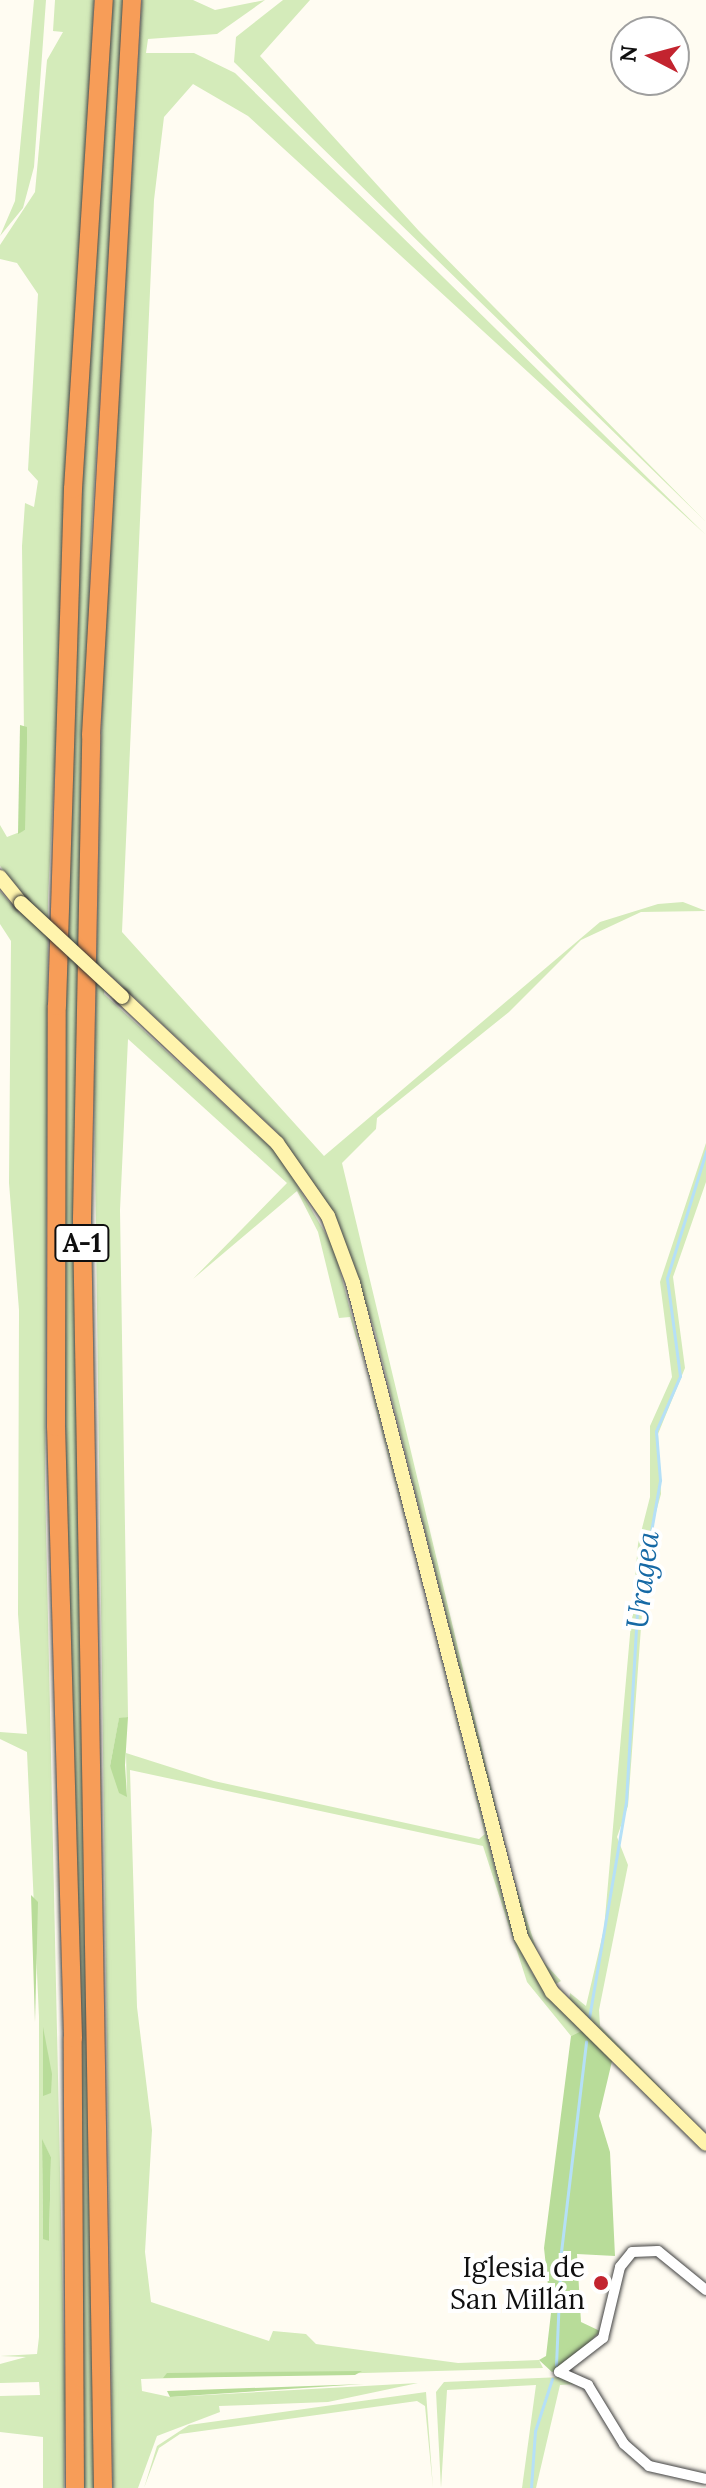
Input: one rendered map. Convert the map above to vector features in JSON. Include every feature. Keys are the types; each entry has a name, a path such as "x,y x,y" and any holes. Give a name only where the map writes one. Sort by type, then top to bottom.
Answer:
{"highway":[{"name":"A-1","path":"75,2488 56,1036 73,489 104,0"},
{"name":"A-1","path":"103,2488 82,1218 94,659 132,0"}],"street":[{"path":"0,877 21,903 277,1143 328,1216 353,1283 521,1937 552,1992 706,2144"},
{"path":"706,2290 658,2251 632,2252 620,2267 603,2338 559,2372 588,2385 624,2444 649,2466 706,2479"}],"green space":[{"path":"34,0 46,0 34,167 23,208 0,236 15,201"},
{"path":"55,0 94,0 48,898 45,1482 65,2397 64,2488 43,2488 43,2437 0,2432 0,2396 40,2395 39,2382 0,2383 0,2364 26,2357 0,2356 37,2354 39,2337 39,2017 27,1752 0,1739 0,1732 27,1734 18,1614 19,1310 9,1183 11,941 0,924 0,891 20,914 22,893 0,866 0,825 7,837 25,830 22,546 25,503 34,507 38,481 28,470 38,294 17,263 0,259 0,245 35,192 47,60 63,32 53,31","holes":["42,2140 51,2157 49,2241 43,2238"]},
{"path":"111,0 125,0 91,537 75,1132 95,2488 81,2488 61,1132 77,537"},
{"path":"142,0 193,0 215,10 265,0 217,34 148,39 146,53 194,53 235,73 706,535 248,116 193,84 164,117 154,200 122,932 324,1156 600,922 658,904 683,902 706,911 641,912 581,940 509,1012 377,1118 376,1129 342,1163 512,1874 539,1957 561,1981 554,1985 528,1941 375,1331 340,1227 277,1132 104,969 104,994 280,1156 334,1248 366,1373 350,1317 339,1318 318,1232 297,1191 193,1279 287,1183 128,1039 120,1210 128,1717 119,1719 110,1766 127,1796 126,1753 214,1781 479,1839 485,1834 426,1600 508,1918 532,1973 583,2030 571,2036 527,1982 483,1846 130,1770 137,2007 152,2130 145,2252 151,2302 269,2341 273,2331 306,2334 316,2344 458,2363 539,2360 543,2368 141,2379 142,2391 170,2397 418,2383 328,2402 219,2406 220,2412 157,2436 138,2488 113,2488 94,1087 103,661"},
{"path":"283,0 310,0 260,56 419,231 706,522 234,62 236,37"},
{"path":"20,725 27,727 27,742 25,830 18,834"},
{"path":"706,1143 706,1182 673,1277 685,1368 658,1434 661,1494 647,1545 628,1806 617,1837 628,1865 599,2010 600,2026 706,2134 569,2002 570,1993 586,2006 604,1929 638,1544 650,1497 650,1426 672,1377 660,1282"},
{"path":"128,1717 127,1797 119,1793 110,1766 119,1718"},
{"path":"31,1895 38,1902 35,2022"},
{"path":"43,2027 52,2074 51,2093 43,2096"},
{"path":"583,2030 613,2057 599,2116 610,2152 615,2256 577,2254 581,2322 600,2331 566,2367 552,2372 539,2360 546,2356 551,2313 544,2248 571,2036"},
{"path":"42,2139 51,2157 49,2241 43,2239"},
{"path":"362,2371 355,2375 163,2378 167,2373"},
{"path":"563,2377 577,2384 560,2385 536,2488 522,2488 536,2385 447,2390 441,2488 436,2392 444,2382"},
{"path":"364,2384 170,2397 167,2391"},
{"path":"426,2392 433,2488 425,2406 417,2401 180,2434 159,2448 144,2488 157,2446 189,2425"}],"waterway":[{"name":"Uragea","path":"589,2018 626,1802 637,1611 660,1480 656,1431 680,1376 667,1278 706,1151"},
{"name":"Uragea","path":"556,2365 561,2252 586,2041"},
{"name":"Uragea","path":"531,2488 535,2431 552,2379"}],"place":[{"name":"Iglesia de San Millán","path":"601,2283"}]}
